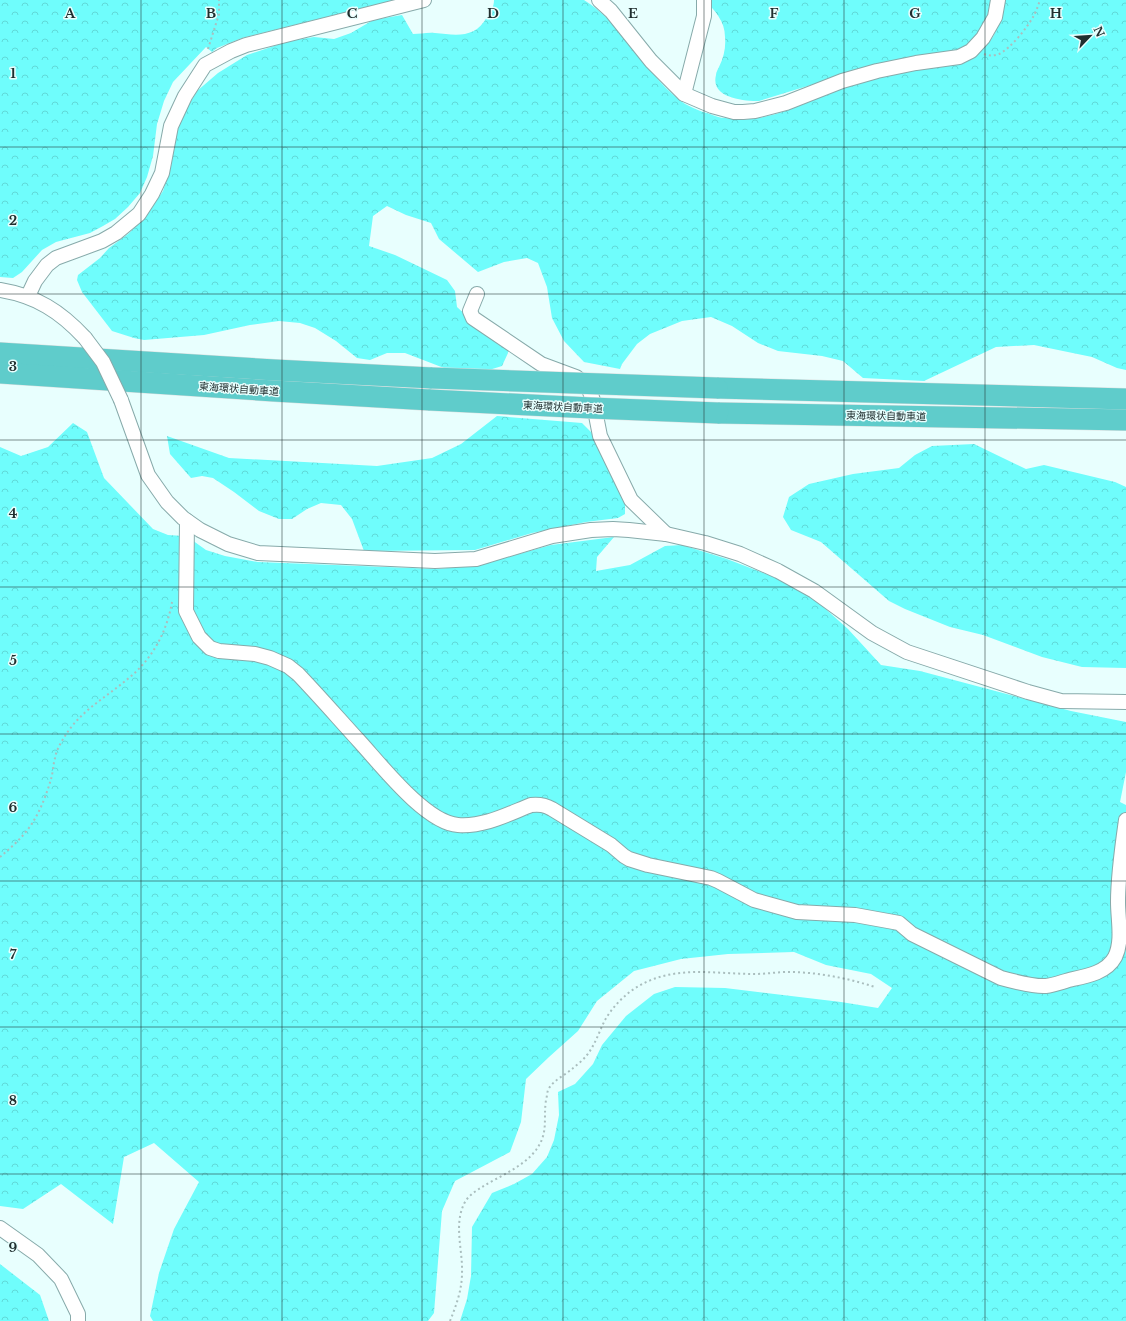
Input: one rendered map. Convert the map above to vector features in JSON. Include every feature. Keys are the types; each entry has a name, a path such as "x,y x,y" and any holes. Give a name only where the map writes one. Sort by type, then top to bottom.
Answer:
{"highway":[{"name":"東海環状自動車道","path":"0,353 432,378 717,388 1126,399"},
{"name":"東海環状自動車道","path":"0,373 274,391 591,408 718,413 1126,420"}],"street":[{"path":"28,296 35,281 47,265 56,258 102,241 116,233 139,214 152,194 162,173 171,126 185,96 205,65 246,45 424,0"},
{"path":"599,0 611,11 651,61 684,94 712,106 734,112 755,111 786,103 842,81 870,73 916,63 959,57 971,51 983,38 994,17 998,0"},
{"path":"684,94 704,16 704,0"},
{"path":"0,290 28,296 52,309 71,323 85,338 103,362 121,400 148,475 167,502 188,521 200,530 228,544 258,553 435,561 476,559 552,536 591,530 613,529 666,534 705,542 740,554 778,571 814,591 872,633 907,652 1028,692 1061,701 1126,702"},
{"path":"477,294 470,311 473,318 541,364 576,377 588,387 593,400 600,436 631,500 666,534"},
{"path":"188,521 186,611 199,638 210,648 219,651 266,656 288,666 298,674 406,793 446,823 458,825 483,823 493,821 531,805 543,805 611,845 629,859 648,865 711,878 754,900 797,912 855,915 899,923 912,934 1001,978 1047,986 1097,973 1108,965 1115,957 1118,948 1119,934 1119,865 1126,820"},
{"path":"0,1228 38,1255 61,1279 78,1314 78,1321"}],"path":[{"path":"205,65 208,46 219,14 219,0"},
{"path":"971,51 991,56 1000,54 1026,28 1034,16 1040,0"},
{"path":"0,857 11,848 33,822 44,800 52,778 55,758 64,737 75,721 89,708 131,676 146,661 161,638 169,618 173,600"},
{"path":"450,1321 458,1297 462,1274 459,1230 460,1218 465,1202 473,1193 497,1177 524,1163 536,1150 544,1136 545,1108 548,1090 557,1079 572,1070 587,1055 605,1020 616,1004 634,989 672,974 702,972 756,974 788,972 809,973 852,980 875,987"}],"green space":[{"path":"0,0 395,0 242,38 217,48 212,52 206,47 173,82 164,101 157,124 153,156 147,177 140,193 115,219 90,233 56,242 42,250 22,272 13,278 0,277"},
{"path":"494,0 584,0 598,10 622,34 654,75 678,99 693,108 718,117 742,119 759,118 776,114 858,83 894,74 956,64 976,54 991,40 1000,22 1005,0 1126,0 1126,370 1117,368 1092,357 1034,345 996,347 924,381 863,378 843,361 822,356 778,351 758,343 732,326 711,317 682,321 650,334 637,344 620,369 584,362 564,341 552,318 547,287 538,263 527,258 504,262 478,272 439,239 431,223 406,215 387,206 373,216 369,246 395,255 447,280 455,291 457,307 508,349 508,353 502,366 489,370 444,368 405,353 387,353 370,360 357,358 336,341 315,328 300,323 279,321 250,325 204,335 144,340 112,331 82,292 77,280 78,275 100,258 109,248 128,234 145,218 163,191 171,166 177,133 182,116 197,91 218,73 247,55 289,41 314,37 334,39 351,33 373,20 402,15 413,34 432,33 458,35 471,32 482,24 492,9"},
{"path":"705,0 992,0 988,17 981,32 970,43 955,51 876,65 759,101 730,97 718,89 716,74 724,52 725,31 719,17"},
{"path":"497,416 582,423 591,432 625,500 625,514 618,518 586,522 532,533 475,550 364,551 352,519 341,505 321,503 307,509 292,519 279,519 259,511 213,478 202,476 191,478 170,454 167,436 229,458 377,466 432,458 461,444"},
{"path":"73,423 87,432 104,478 153,529 168,535 184,536 206,550 225,556 258,562 437,569 479,565 551,545 614,537 597,557 596,571 630,565 665,546 682,545 727,559 774,577 811,596 848,629 881,665 920,671 1071,711 1126,722 1126,772 1120,802 1126,805 1126,1321 460,1321 467,1299 471,1276 472,1227 492,1193 514,1184 532,1174 547,1157 554,1140 559,1115 558,1092 575,1084 593,1064 602,1045 626,1016 654,994 675,987 725,988 878,1008 892,988 871,974 826,965 794,952 728,954 681,959 634,971 597,1001 578,1031 526,1079 521,1122 510,1152 455,1181 442,1211 434,1313 428,1321 153,1321 150,1316 159,1273 174,1229 199,1182 154,1143 124,1157 113,1224 61,1184 23,1209 0,1206 0,447 21,456 48,447"},
{"path":"974,444 1026,469 1044,465 1115,482 1126,487 1126,668 1082,667 1042,657 983,635 950,627 905,609 889,601 821,542 791,530 783,517 789,497 809,484 853,474 899,468 915,455 932,446"},
{"path":"0,1264 40,1295 49,1321 0,1321"}]}
